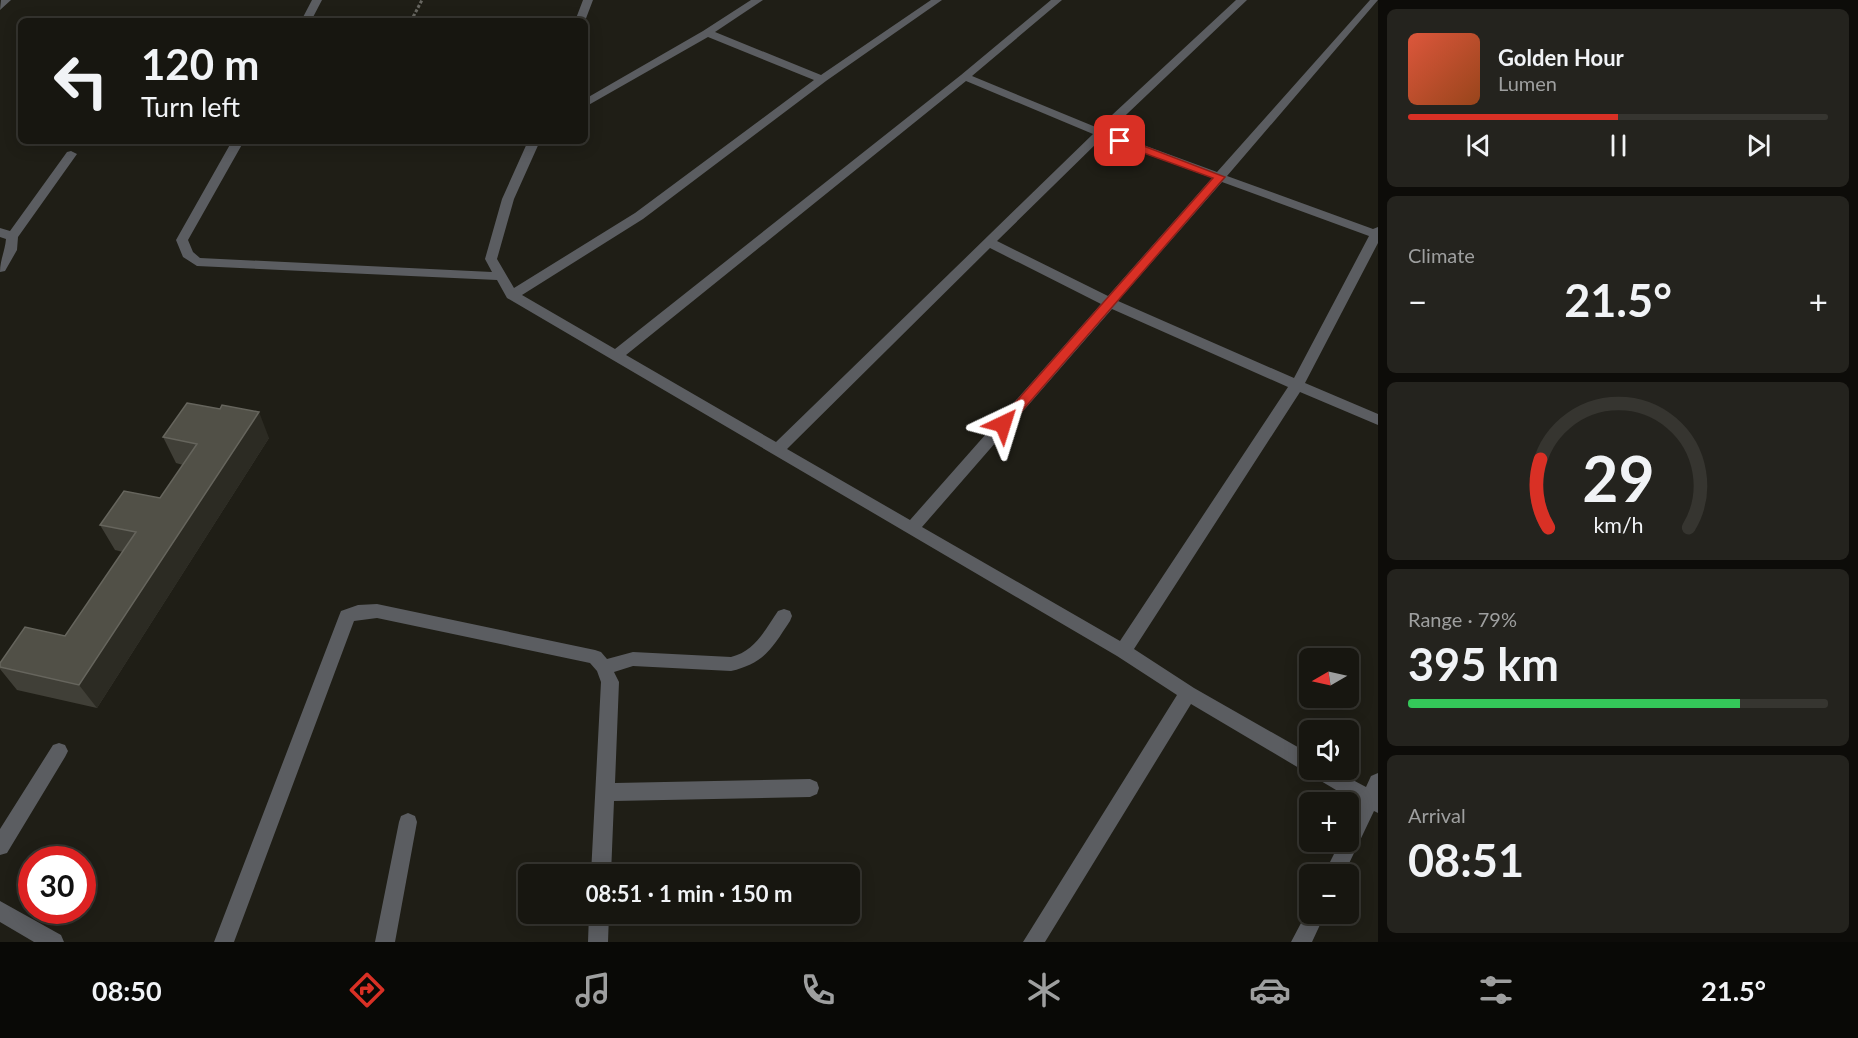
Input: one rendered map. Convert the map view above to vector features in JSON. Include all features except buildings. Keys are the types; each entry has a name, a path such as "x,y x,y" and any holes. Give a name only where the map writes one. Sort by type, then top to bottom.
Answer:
{"street":[{"path":"0,7 6,0"},
{"path":"308,18 317,0"},
{"path":"581,18 588,0"},
{"path":"588,102 707,33 758,0"},
{"path":"512,295 639,216 822,80 937,0"},
{"path":"616,356 965,77 1057,0"},
{"path":"777,450 1100,133 1242,0"},
{"path":"912,528 1375,0"},
{"path":"707,33 822,80"},
{"path":"965,77 1100,133 1378,233 1298,383 1123,651"},
{"path":"236,144 182,240 187,254 197,262 499,276"},
{"path":"533,144 508,199 491,259 512,295 1123,651 1188,693 1299,758"},
{"path":"0,268 11,249 6,235 71,154"},
{"path":"989,242 1110,303 1298,383 1378,420"},
{"path":"224,942 347,616 358,612 377,611 596,657 604,667 610,682 601,864"},
{"path":"604,667 633,659 731,664 746,662 758,654 783,616"},
{"path":"1033,942 1188,693"},
{"path":"0,846 59,751"},
{"path":"1339,864 1375,795 1341,780"},
{"path":"605,792 810,788"},
{"path":"385,942 408,822"},
{"path":"0,911 54,942"},
{"path":"598,942 599,924"},
{"path":"1301,942 1310,924"}],"path":[{"path":"413,18 422,0"}],"route":[{"path":"1003,424 1220,177 1120,141"}]}
